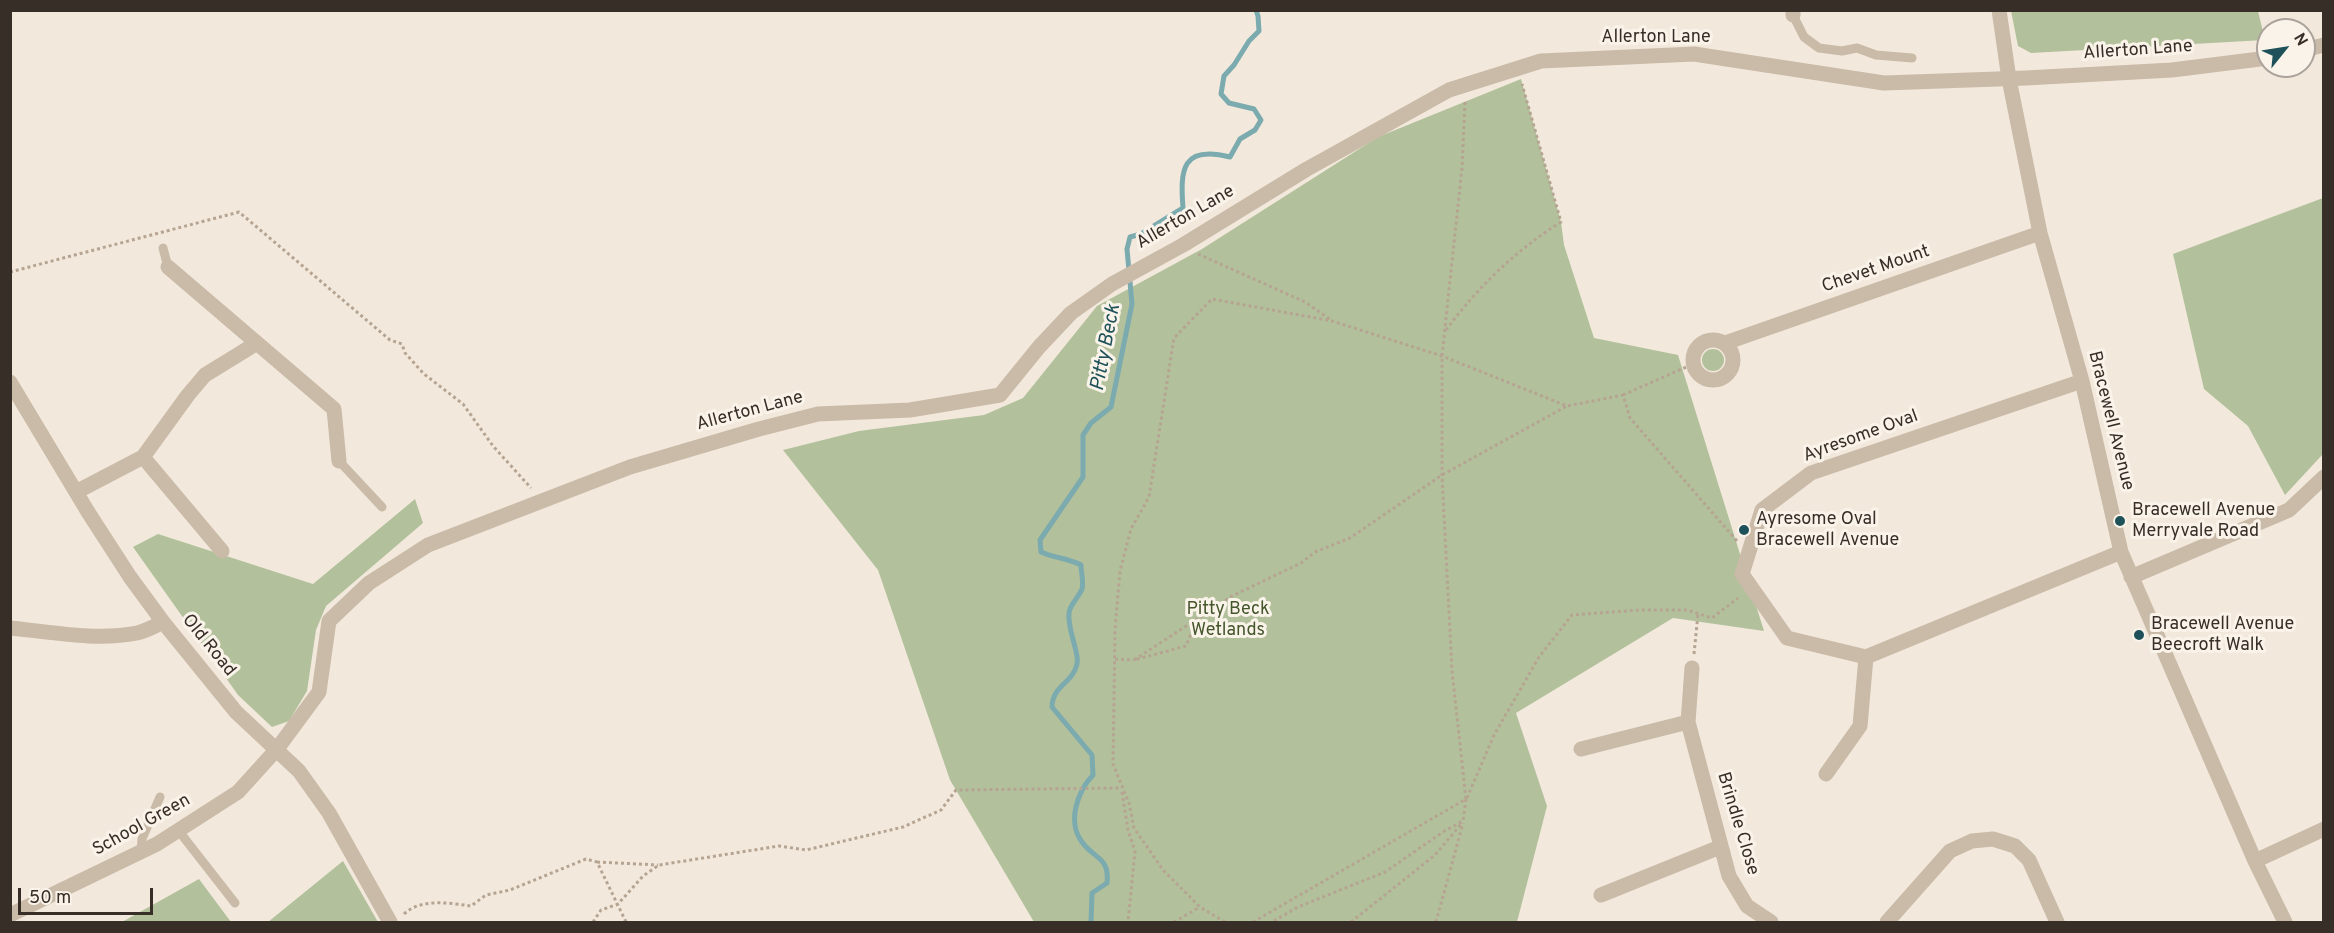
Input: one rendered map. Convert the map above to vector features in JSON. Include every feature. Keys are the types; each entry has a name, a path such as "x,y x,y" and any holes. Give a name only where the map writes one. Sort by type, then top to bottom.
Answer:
{"street":[{"name":"Bracewell Avenue","path":"2000,10 2009,79 2040,233 2082,381 2121,552 2255,861 2285,922"},
{"name":"Allerton Lane","path":"277,749 319,692 329,621 369,583 428,544 630,467 818,414 909,410 1000,395 1039,347 1071,313 1095,294 1184,245 1307,169 1462,85 1541,61 1694,54 1884,83 2172,70 2256,60"},
{"name":"Chevet Mount","path":"1725,343 2040,233"},
{"path":"168,267 334,409 339,460"},
{"path":"1718,340 1725,343 1733,354 1732,370 1727,375 1712,381 1706,379 1700,375 1693,364 1695,350 1704,342 1718,340"},
{"path":"76,492 143,457 164,426 205,375 257,343"},
{"name":"Ayresome Oval","path":"1866,657 1787,638 1742,574 1762,510 1811,473 2082,381"},
{"name":"Old Road","path":"10,382 18,409 76,492 130,577 163,622 236,712 298,771 329,813 393,921"},
{"path":"143,457 222,551"},
{"path":"2132,577 2289,510 2324,477"},
{"path":"1826,774 1860,726 1866,657 2121,552"},
{"path":"10,628 77,635 121,635 140,632 163,622"},
{"name":"Brindle Close","path":"1692,668 1688,722 1728,876 1747,906 1771,922"},
{"path":"1581,749 1688,722"},
{"name":"School Green","path":"10,915 141,852 178,830 238,792 277,749"},
{"path":"2255,861 2324,829"},
{"path":"1887,922 1950,851 1972,840 1993,839 2015,846 2029,860 2057,922"},
{"path":"1601,896 1720,847"}],"lane":[{"path":"1793,13 1804,37 1819,48 1842,51 1857,48 1876,55 1912,58"},
{"path":"163,248 168,267"},
{"path":"339,460 382,507"},
{"path":"141,852 142,839 160,796"},
{"path":"178,830 235,903"}],"path":[{"path":"1445,332 1481,287 1533,239 1561,222 1518,68"},
{"path":"1436,922 1463,821 1466,799 1452,671 1442,475 1442,356 1462,168 1465,101 1462,85"},
{"path":"10,272 239,212 390,340 402,344 405,353 424,374 463,404 493,446 542,501"},
{"path":"1184,245 1195,253 1305,302 1332,321"},
{"path":"1128,922 1135,851 1128,830 1121,788 1113,764 1115,658 1120,571 1131,529 1149,497 1174,338 1212,299 1332,321 1442,356 1567,406"},
{"path":"1134,660 1232,596 1301,563 1315,552 1350,538 1442,475 1567,406 1623,394 1693,364"},
{"path":"1623,394 1630,418 1748,555"},
{"path":"1252,922 1466,799 1494,735 1539,657 1572,615 1639,610 1687,610 1712,618 1752,587"},
{"path":"1692,668 1698,614"},
{"path":"1115,658 1134,660 1186,646 1197,619"},
{"path":"393,921 411,907 440,902 471,906 486,895 510,890 586,859 597,862 658,865 779,846 806,850 903,827 941,810 956,790 1121,788"},
{"path":"1121,788 1129,803 1134,828 1163,870 1200,907 1225,922"},
{"path":"1272,922 1298,907 1385,872 1463,821"},
{"path":"1351,922 1436,855 1463,821"},
{"path":"597,862 626,922"},
{"path":"593,922 601,910 618,904 643,876 658,865"},
{"path":"1174,922 1200,907"}],"green space":[{"path":"2011,11 2258,11 2260,18 2256,18 2256,40 2031,53 2018,46"},
{"name":"Pitty Beck Wetlands","path":"1521,79 1561,222 1564,245 1594,338 1678,355 1764,631 1673,618 1516,713 1547,806 1517,922 1034,922 950,780 878,570 783,450 859,431 984,415 1023,398 1097,306 1202,249 1378,137"},
{"path":"2323,198 2323,454 2285,495 2248,426 2204,389 2173,254"},
{"path":"1713,349 1721,352 1724,360 1721,368 1713,371 1705,368 1702,360 1705,352"},
{"path":"415,499 423,523 326,606 316,630 307,691 289,721 272,727 238,695 133,547 158,534 313,584"},
{"path":"343,861 378,922 268,922"},
{"path":"199,879 231,922 122,922"}],"waterway":[{"name":"Pitty Beck","path":"1091,922 1092,893 1107,883 1107,874 1104,863 1082,842 1075,825 1075,816 1082,790 1093,775 1092,755 1052,707 1055,694 1071,676 1077,664 1069,613 1082,589 1081,565 1041,552 1040,540 1083,477 1083,435 1091,423 1111,407 1132,304 1127,249 1130,237 1141,234 1183,208 1182,182 1187,163 1202,154 1230,157 1240,139 1255,130 1261,120 1254,109 1229,103 1221,94 1224,76 1259,31 1256,10"}],"place":[{"name":"Bracewell Avenue Merryvale Road","path":"2120,521"},
{"name":"Ayresome Oval Bracewell Avenue","path":"1744,530"},
{"name":"Bracewell Avenue Beecroft Walk","path":"2139,635"}]}
